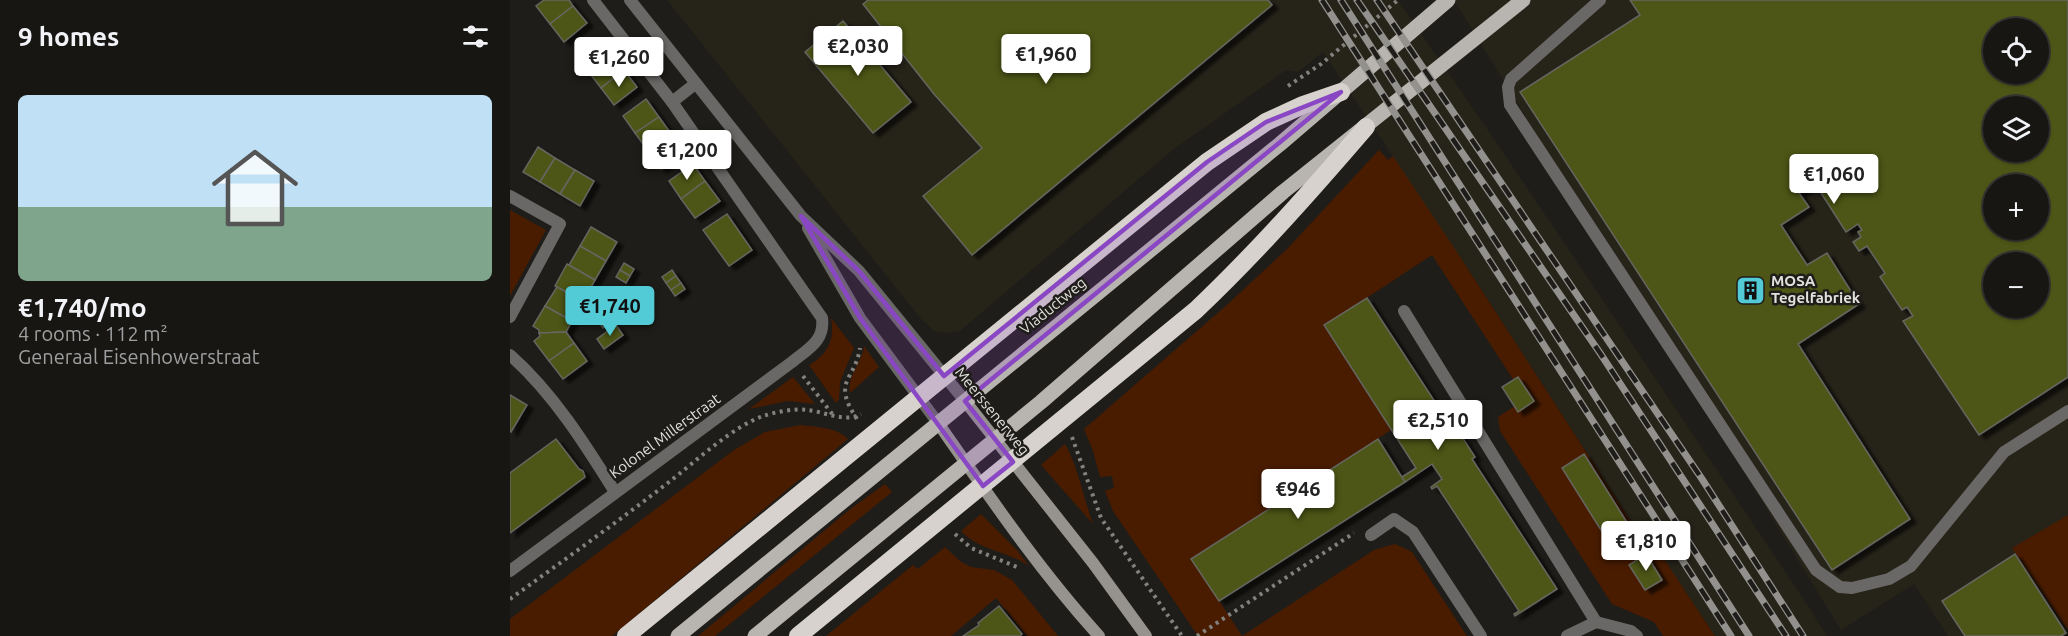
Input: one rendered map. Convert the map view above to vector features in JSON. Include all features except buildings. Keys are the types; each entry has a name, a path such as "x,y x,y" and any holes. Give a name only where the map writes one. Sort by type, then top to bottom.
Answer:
{"highway":[{"path":"626,636 1207,162 1266,122 1303,105 1341,92"},
{"path":"798,636 1196,310 1296,209 1366,127"}],"main road":[{"name":"Viaductweg","path":"678,636 1341,92 1448,0"},
{"path":"755,636 967,464 1283,192 1523,0"}],"street":[{"path":"592,0 672,102 695,84"},
{"name":"Meerssenerweg","path":"630,0 801,216 859,271 965,401 1093,563 1146,636"},
{"path":"1600,0 1511,79 1508,87 1509,105 1816,570 1840,587 1852,588 1889,579 1911,566 2004,452 2068,411"},
{"name":"Kolonel Millerstraat","path":"510,571 792,362 818,341 822,334 822,318 672,102"},
{"path":"510,196 560,224 510,317"},
{"name":"Meerssenerweg","path":"801,216 860,318 1060,590 1099,636"},
{"path":"1404,311 1596,622"},
{"path":"510,355 571,423 615,492"},
{"path":"1371,535 1394,519 1413,532 1481,636"},
{"path":"1567,636 1596,622 1631,631 1637,636"}],"path":[{"path":"1321,64 1398,0"},
{"path":"510,599 740,428 762,417 784,411 806,410 834,416 856,417 849,405 845,386 860,352 860,318"},
{"path":"807,382 834,416"},
{"path":"1067,432 1074,442 1101,518 1182,636"},
{"path":"1197,636 1357,531 1371,535"}],"highlighted area":[{"path":"1341,92 965,401 1013,462 983,486 860,318 801,216 859,271 944,376 1207,162 1266,122"}],"shaded area":[{"path":"667,0 1398,0 1499,146 1827,636 1715,636 1656,548 1651,552 1457,252 1323,52 1298,72 1286,70 1174,149 960,331 946,333 934,331 921,319"},
{"name":"MOSA Tegelfabriek","path":"1454,0 2068,0 2068,636 1948,636 1914,584 1841,630"},
{"path":"1379,150 1388,160 1393,156 1650,551 1656,547 1715,636 1663,636 1654,622 1612,604 1500,431 1498,417 1526,399 1432,255 1324,326 1391,430 1192,559 1242,636 1198,636 1113,511 1105,491 1114,488 1112,476 1100,477 1084,429 1228,304 1287,249"},
{"path":"510,210 546,230 510,296"},
{"path":"831,318 854,348 840,382 839,400 836,403 809,365 816,361 829,346 832,333"},
{"path":"864,346 879,367 850,393 851,381"},
{"path":"793,377 815,404 788,401 749,409"},
{"path":"800,425 832,430 848,439 612,636 510,636 510,619 734,450 765,432"},
{"path":"1065,444 1077,473 1093,524 1041,465"},
{"path":"885,484 892,492 715,636 698,636 849,510"},
{"path":"981,514 1017,550 1029,566 977,543 961,531"},
{"path":"2068,515 2068,628 2067,629 2012,548"},
{"path":"1395,544 1412,552 1467,636 1242,636 1374,550"},
{"path":"945,547 961,562 971,567 994,570 1012,580 1058,636 1027,636 996,598 951,636 826,636 913,565 918,569"}],"railway":[{"path":"1322,0 1731,636"},
{"path":"1341,0 1749,636"},
{"path":"1357,0 1600,353 1786,636"},
{"path":"1377,0 1702,479 1803,636"}],"place":[{"name":"MOSA Tegelfabriek","path":"1750,290"}]}
